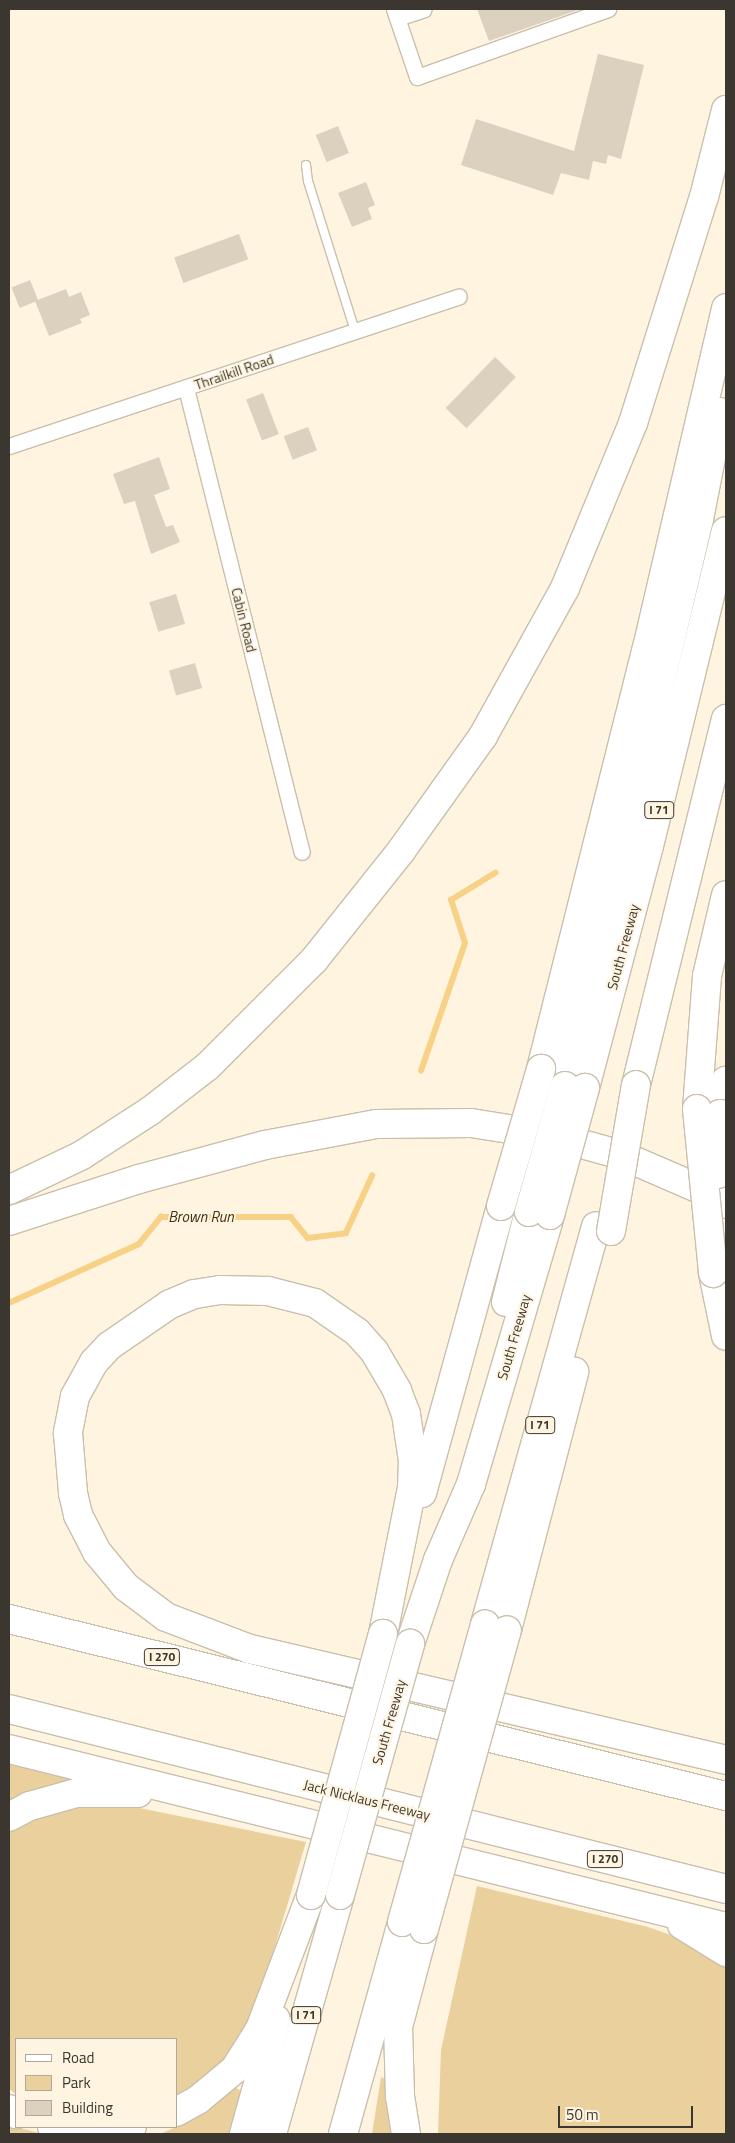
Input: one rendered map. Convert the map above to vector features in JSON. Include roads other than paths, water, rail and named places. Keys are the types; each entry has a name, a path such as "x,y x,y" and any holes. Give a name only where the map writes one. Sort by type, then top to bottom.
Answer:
{"highway":[{"path":"9,1190 82,1155 150,1111 208,1066 314,960 401,851 483,736 565,588 633,423 704,196 726,110"},
{"path":"244,2134 541,1070 646,648 726,308"},
{"path":"575,1087 700,519 726,379"},
{"name":"South Freeway","path":"272,2134 410,1644 438,1560 471,1484 540,1213 575,1087 654,828 726,531"},
{"name":"I 71","path":"343,2134 413,1926 604,1228 636,1085 726,719"},
{"path":"726,895 707,976 713,1273 726,1336"},
{"path":"709,1112 726,1082"},
{"path":"9,1221 139,1179 265,1145 376,1124 471,1123 554,1136 621,1155 702,1190 726,1204"},
{"path":"383,1634 412,1488 413,1462 406,1414 387,1371 368,1344 336,1315 315,1303 268,1291 220,1290 194,1294 170,1304 109,1346 83,1379 71,1412 68,1454 73,1493 78,1515 97,1552 126,1587 166,1617 250,1649 726,1760"},
{"name":"I 270","path":"9,1619 726,1796"},
{"name":"Jack Nicklaus Freeway","path":"9,1708 726,1889"},
{"path":"9,1749 244,1809 726,1927"},
{"path":"9,1817 30,1806 86,1793 125,1791 244,1809"},
{"path":"178,2111 198,2100 240,2061 260,2029 311,1895"},
{"path":"621,1900 694,1930 726,1952"},
{"path":"406,2134 400,2097 398,2027 413,1926"},
{"path":"59,2128 89,2132 123,2128"}],"street":[{"path":"424,9 396,13 417,77 608,9"},
{"name":"Thrailkill Road","path":"9,446 459,296"},
{"name":"Cabin Road","path":"186,388 302,852"}],"lane":[{"path":"306,165 308,181 355,331"}],"waterway":[{"name":"Brown Run","path":"421,1071 465,943 451,900 495,873"},
{"name":"Brown Run","path":"9,1303 139,1244 161,1217 291,1217 308,1238 346,1233 372,1176"}]}
